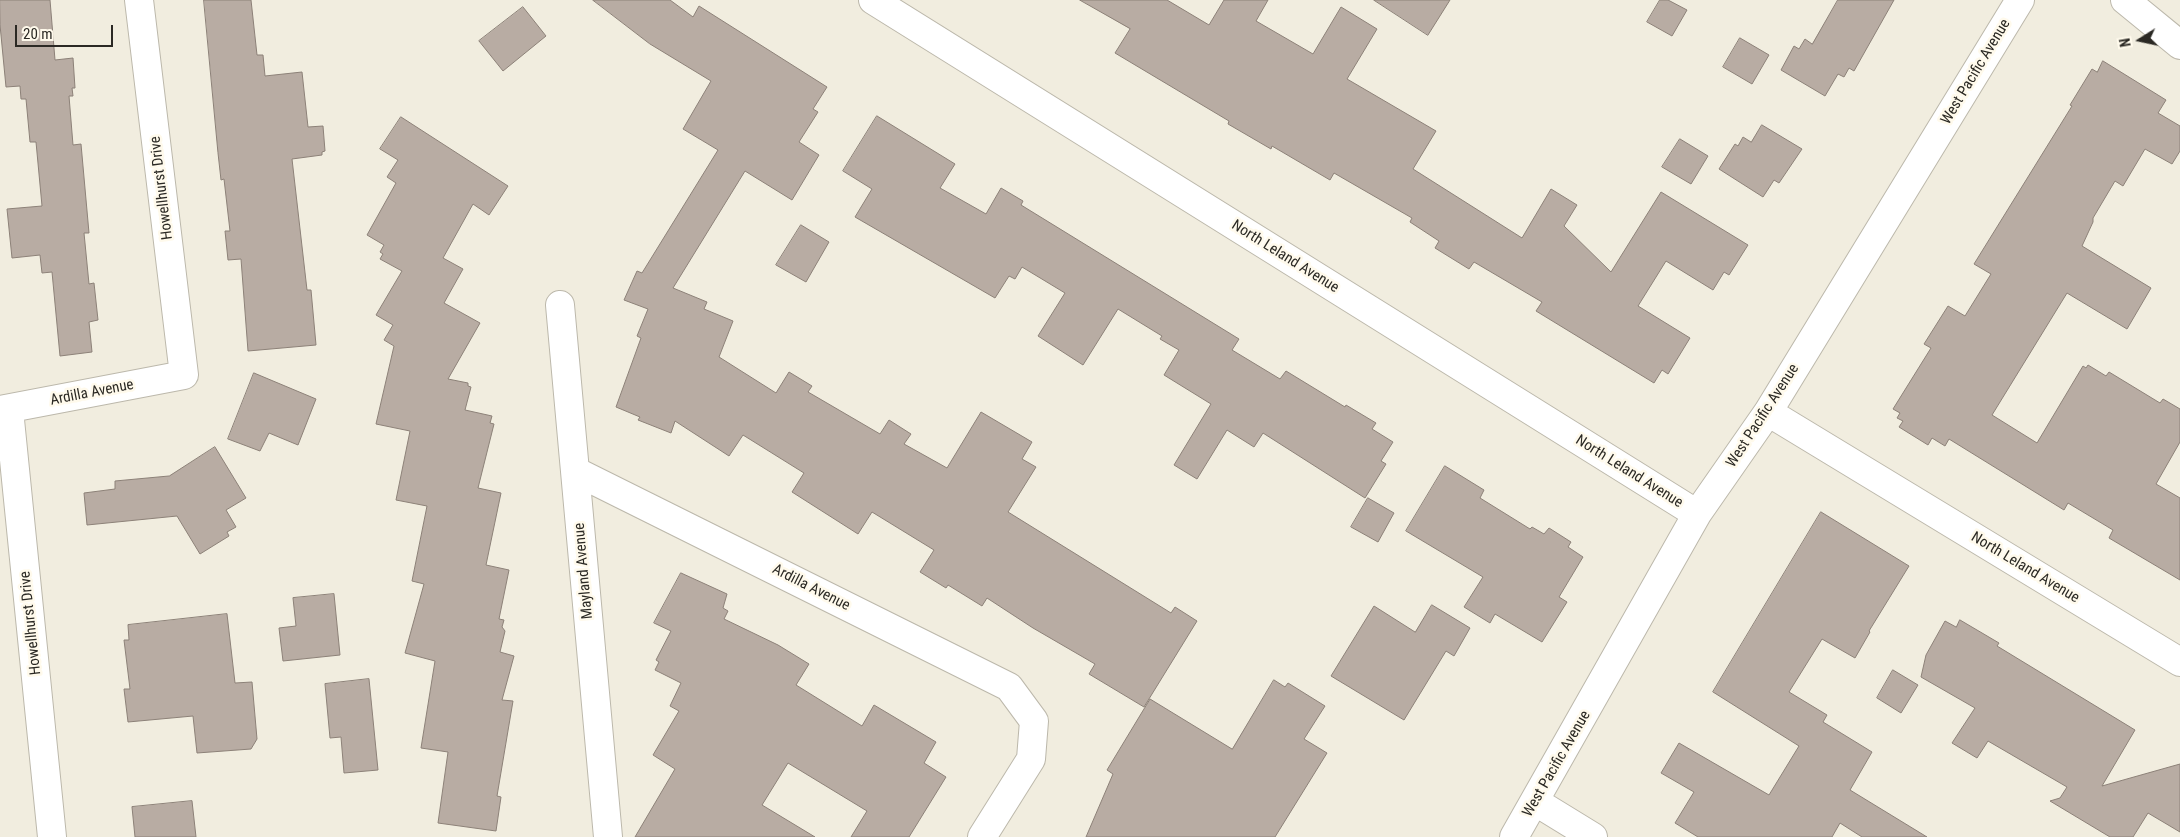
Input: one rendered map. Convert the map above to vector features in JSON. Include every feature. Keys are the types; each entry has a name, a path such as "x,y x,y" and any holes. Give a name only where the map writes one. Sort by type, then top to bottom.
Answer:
{"street":[{"name":"Howellhurst Drive","path":"139,0 184,375"},
{"name":"North Leland Avenue","path":"873,0 1697,514"},
{"name":"West Pacific Avenue","path":"1514,837 1536,802 1697,514 1768,412 2020,0"},
{"path":"2125,0 2180,44"},
{"name":"Mayland Avenue","path":"560,305 608,837"},
{"name":"Ardilla Avenue","path":"5,410 184,375"},
{"name":"Howellhurst Drive","path":"5,410 52,837"},
{"name":"North Leland Avenue","path":"1768,412 2180,662"},
{"name":"Ardilla Avenue","path":"575,471 1009,688 1034,721 1031,760 982,837"},
{"path":"1536,802 1593,837"}],"building":[{"path":"0,0 50,0 55,60 73,58 75,88 72,88 73,96 69,96 73,145 81,144 89,233 84,233 89,284 94,283 98,320 89,322 92,352 60,356 52,272 42,273 40,255 12,258 7,209 42,206 36,142 30,142 26,99 21,99 20,86 6,87 0,25"},
{"path":"204,0 251,0 257,55 263,55 265,76 302,72 308,127 323,126 325,151 322,152 322,155 292,159 307,290 311,290 316,345 248,351 241,259 228,260 225,231 230,231 224,179 221,180"},
{"path":"593,0 670,0 693,17 699,6 827,87 813,109 818,112 799,142 819,155 792,200 745,171 673,288 707,302 704,309 733,321 719,357 776,393 789,372 812,386 808,392 880,434 889,420 911,434 904,444 947,468 981,412 1032,442 1022,459 1036,467 1008,512 1171,613 1175,607 1197,621 1144,707 1089,674 1095,664 1033,628 987,598 982,606 948,585 946,588 920,572 934,550 872,512 858,534 792,492 804,473 743,435 729,456 675,421 671,433 638,420 640,417 616,407 641,338 637,336 648,309 624,300 637,271 642,273 718,150 683,129 711,81 650,44"},
{"path":"1080,0 1167,0 1209,25 1224,0 1268,0 1256,21 1313,54 1341,7 1377,29 1347,79 1436,131 1413,169 1522,238 1551,189 1577,205 1564,226 1611,272 1661,192 1748,245 1729,275 1724,272 1713,290 1666,261 1638,306 1690,338 1668,374 1662,370 1654,383 1536,311 1542,302 1474,262 1469,269 1435,248 1439,241 1410,222 1412,218 1334,173 1330,180 1272,146 1271,149 1228,124 1229,121 1115,53 1130,29"},
{"path":"1374,0 1450,0 1428,35"},
{"path":"1660,0 1668,0 1687,10 1672,36 1647,22"},
{"path":"1838,0 1894,0 1854,71 1849,68 1844,77 1838,74 1825,96 1781,70 1794,46 1799,49 1805,39 1812,44"},
{"path":"523,7 546,36 503,71 479,41"},
{"path":"1740,38 1769,55 1752,84 1723,67"},
{"path":"2103,61 2166,100 2158,113 2180,126 2180,151 2172,164 2145,149 2123,186 2115,181 2093,218 2082,246 2151,288 2127,329 2067,293 1992,415 2037,443 2083,366 2086,368 2088,365 2106,376 2109,372 2160,403 2163,399 2180,409 2180,442 2156,484 2180,498 2180,580 2109,538 2113,530 2068,503 2064,510 1949,439 1945,446 1932,438 1928,445 1899,427 1903,421 1897,418 1900,413 1893,409 1931,348 1924,344 1948,306 1965,316 1991,274 1974,264 2072,106 2070,105 2092,69 2097,72"},
{"path":"877,116 955,164 940,188 986,214 1001,188 1023,201 1021,205 1239,339 1232,350 1280,379 1286,371 1345,407 1346,405 1376,423 1372,429 1393,442 1381,461 1386,464 1365,498 1263,433 1254,447 1227,430 1197,479 1174,465 1211,404 1164,375 1179,350 1160,339 1162,336 1118,309 1083,365 1038,336 1065,293 1022,267 1015,279 1009,276 995,298 855,217 872,189 843,171"},
{"path":"401,117 508,186 489,215 473,204 443,258 463,269 444,303 480,323 448,379 468,383 468,386 471,387 465,410 492,416 490,423 494,424 478,488 501,493 486,565 509,570 499,619 504,620 502,627 505,631 500,652 514,656 502,700 513,701 497,796 501,797 496,831 438,823 448,752 421,748 435,661 405,653 424,584 412,581 427,506 396,500 410,431 376,424 394,346 384,340 393,325 376,315 402,271 380,259 383,254 380,252 384,245 367,235 396,183 387,177 398,160 380,149"},
{"path":"1762,125 1802,149 1779,183 1774,180 1763,197 1719,169 1735,144 1738,146 1743,137 1751,142"},
{"path":"1680,139 1708,156 1691,184 1662,167"},
{"path":"801,225 829,242 806,282 776,265"},
{"path":"254,373 316,399 298,445 269,433 260,451 228,439"},
{"path":"215,447 246,498 226,510 236,527 227,532 229,536 200,554 177,516 87,525 84,493 115,489 115,481 169,476"},
{"path":"1445,466 1484,490 1480,498 1530,529 1532,527 1544,534 1549,528 1571,542 1568,547 1583,557 1559,597 1567,602 1542,642 1495,614 1490,623 1464,607 1483,577 1406,531"},
{"path":"1368,498 1394,513 1378,542 1351,527"},
{"path":"1821,512 1909,566 1869,631 1855,658 1822,639 1789,692 1827,715 1823,722 1872,752 1850,790 1927,837 1862,837 1840,823 1832,837 1698,837 1675,823 1694,792 1661,773 1679,743 1769,795 1799,746 1713,692"},
{"path":"681,573 727,594 723,608 728,611 724,619 778,645 809,664 796,685 862,726 874,705 936,742 924,763 946,777 909,837 851,837 867,811 788,763 762,805 815,837 635,837 675,769 653,755 679,711 670,706 681,683 655,670 659,662 656,660 671,631 654,623"},
{"path":"334,594 340,655 283,661 279,628 296,626 293,598"},
{"path":"1432,605 1470,628 1454,656 1446,651 1404,720 1331,676 1374,606 1415,632"},
{"path":"227,614 235,683 252,682 257,739 251,749 197,753 193,716 128,722 124,689 130,689 124,640 129,640 128,625"},
{"path":"1960,620 1999,643 1997,646 2135,730 2102,786 2180,764 2180,832 2148,813 2133,837 2110,837 2050,801 2060,798 2067,787 1988,741 1977,758 1952,743 1975,708 1921,677 1926,655 1945,621 1956,627"},
{"path":"1893,670 1918,685 1901,713 1877,698"},
{"path":"369,679 378,770 344,773 341,737 330,738 325,684"},
{"path":"1274,680 1285,687 1288,683 1325,706 1304,739 1327,753 1275,837 1086,837 1113,774 1107,770 1150,699 1232,749"},
{"path":"192,801 196,837 135,837 132,807"}]}
